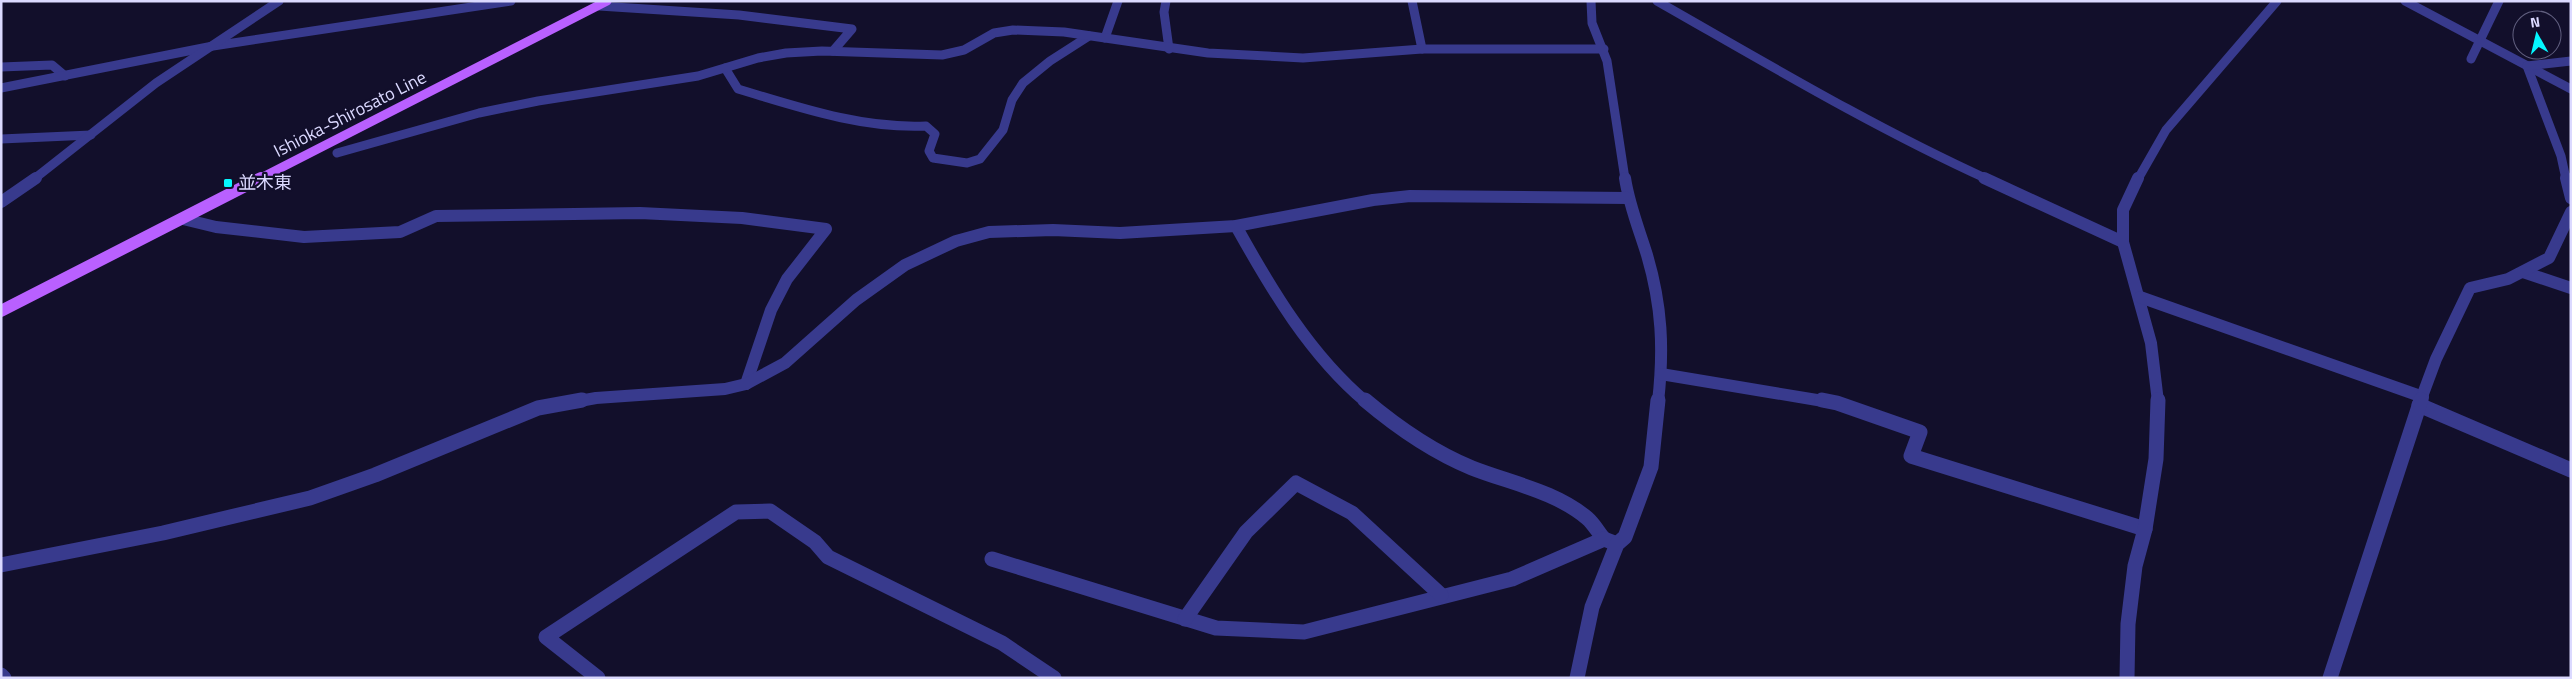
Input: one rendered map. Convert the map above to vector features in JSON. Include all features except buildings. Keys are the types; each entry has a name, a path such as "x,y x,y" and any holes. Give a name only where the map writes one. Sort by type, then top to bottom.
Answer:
{"main road":[{"name":"Ishioka-Shirosato Line","path":"1,310 183,219 603,3"}],"street":[{"path":"1,202 44,172 156,83 279,1"},
{"path":"1,88 213,46 511,1"},
{"path":"1105,38 1118,1"},
{"path":"1166,1 1164,12 1169,49"},
{"path":"1412,1 1413,14 1422,49"},
{"path":"992,559 1216,628 1304,632 1512,578 1625,536 1651,467 1661,374 1662,330 1659,306 1647,256 1628,198 1604,49 1592,23 1590,8 1592,1"},
{"path":"1657,1 1833,101 1924,150 2122,242"},
{"path":"2127,678 2128,624 2136,566 2145,529 2156,459 2158,394 2151,343 2140,297 2122,242 2123,210 2140,174 2166,130 2198,96 2277,1"},
{"path":"2405,1 2571,89"},
{"path":"2470,59 2499,1"},
{"path":"603,3 738,15 852,29 833,51"},
{"path":"336,153 538,100 698,76 758,58 786,53 833,51 942,55 964,50 994,33 1013,30 1064,32 1169,49 1303,58 1422,49 1604,49"},
{"path":"725,68 738,89 819,113 904,127 926,126 935,134 929,152 932,158 965,163 976,162 984,158 1005,128 1008,112 1016,93 1042,67 1089,36"},
{"path":"2527,66 2571,61"},
{"path":"1,67 52,65 65,76"},
{"path":"2527,66 2566,156 2570,195"},
{"path":"1,138 91,135"},
{"path":"1,564 163,533 244,512 310,498 375,475 538,408 596,398 725,389 746,384 785,363 856,300 905,266 956,240 989,232 1053,230 1120,233 1236,226 1373,200 1410,196 1628,198"},
{"path":"2330,678 2436,359 2470,288 2508,279 2549,258 2571,212"},
{"path":"183,219 216,227 304,237 400,232 436,216 640,214 742,218 826,229 787,279 771,310 746,384"},
{"path":"1236,226 1256,263 1329,366 1359,394 1405,431 1456,460 1563,504 1588,519 1610,541"},
{"path":"2523,272 2571,288"},
{"path":"2140,297 2421,401 2571,470"},
{"path":"1661,374 1837,403 1920,432 1911,456 2145,529"},
{"path":"1185,619 1246,532 1296,484 1352,512 1441,595"},
{"path":"598,678 546,637 736,512 770,511 815,542 828,557 1002,643 1054,678"},
{"path":"1577,678 1592,607 1610,541"},
{"path":"1,675 4,678"}],"place":[{"name":"並木東","path":"228,183"}]}
